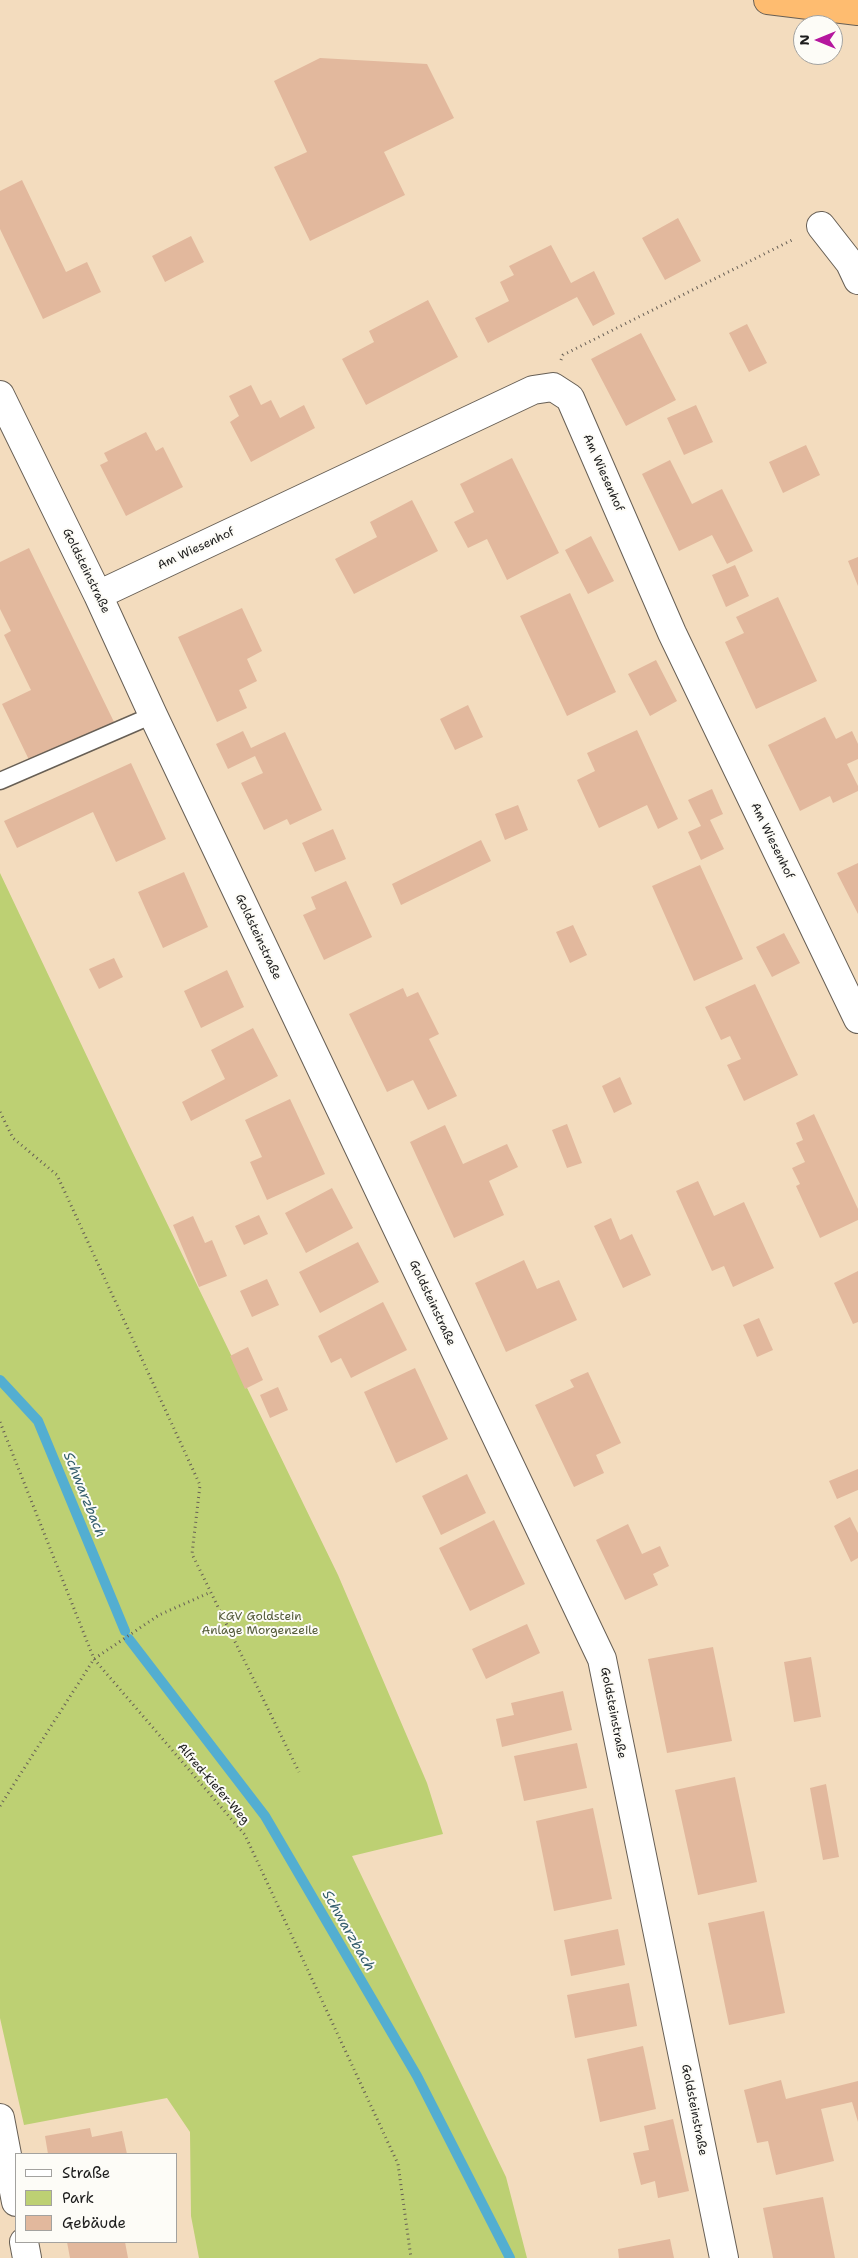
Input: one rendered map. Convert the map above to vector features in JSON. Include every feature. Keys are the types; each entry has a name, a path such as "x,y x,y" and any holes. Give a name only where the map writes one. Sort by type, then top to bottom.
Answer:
{"highway":[{"path":"768,0 858,11"}],"street":[{"path":"821,226 850,263 858,280"},
{"name":"Am Wiesenhof","path":"98,595 532,390 553,386 570,398 672,633 858,1019"},
{"name":"Goldsteinstraße","path":"0,395 98,595 152,715 602,1660 724,2258"},
{"path":"0,2118 15,2197"},
{"path":"24,2243 27,2258"}],"lane":[{"path":"0,781 152,715"}],"path":[{"path":"553,386 563,355 821,226"},
{"path":"0,1112 13,1138 57,1175 200,1485 192,1554 299,1772"},
{"name":"Alfred-Kiefer-Weg","path":"0,1422 94,1660 245,1835 398,2164 411,2258"},
{"path":"0,1806 94,1660 158,1615 211,1592"}],"green space":[{"name":"KGV Goldstein Anlage Morgenzeile","path":"0,873 128,1143 338,1575 427,1783 443,1834 352,1856 506,2177 527,2258 199,2258 191,2216 190,2132 167,2098 24,2125 0,2018"}],"building":[{"path":"320,58 427,64 454,118 384,152 405,195 310,241 274,167 307,152 274,81"},
{"path":"22,180 66,272 87,262 101,292 43,319 0,229 0,191"},
{"path":"678,218 701,261 665,280 642,238"},
{"path":"191,236 204,262 165,282 152,256"},
{"path":"551,245 571,283 594,271 615,314 593,326 577,297 488,343 475,318 509,301 500,282 514,275 509,266"},
{"path":"428,300 458,357 366,405 342,359 374,342 369,331"},
{"path":"747,324 767,363 749,372 729,333"},
{"path":"641,333 676,400 626,426 591,359"},
{"path":"251,385 261,405 271,400 280,418 304,405 315,428 251,462 230,422 239,416 229,396"},
{"path":"696,405 713,442 684,455 667,418"},
{"path":"146,432 156,451 163,447 183,487 126,516 100,465 108,461 104,453"},
{"path":"806,445 820,475 783,493 769,462"},
{"path":"512,458 559,553 507,580 487,539 468,548 454,522 474,512 460,484"},
{"path":"670,460 692,504 722,489 753,551 727,564 712,535 679,551 642,474"},
{"path":"412,500 438,551 354,594 335,559 377,537 370,522"},
{"path":"591,536 614,581 588,594 565,550"},
{"path":"29,548 115,724 31,764 2,704 31,690 4,635 11,631 0,609 0,562"},
{"path":"858,557 858,586 848,561"},
{"path":"735,565 749,596 726,607 712,575"},
{"path":"570,593 616,692 567,716 520,616"},
{"path":"778,597 817,681 756,709 725,642 744,633 736,617"},
{"path":"242,608 262,651 247,659 257,681 239,690 247,708 217,722 178,637"},
{"path":"656,660 677,701 650,716 628,674"},
{"path":"468,705 483,737 455,750 440,719"},
{"path":"825,717 836,739 852,731 858,744 858,759 847,764 858,786 858,791 833,803 830,796 800,811 768,745"},
{"path":"637,730 678,819 658,829 647,805 599,828 577,780 595,771 587,753"},
{"path":"243,731 251,748 285,732 322,810 290,825 287,819 264,830 241,783 263,773 255,756 228,769 216,744"},
{"path":"131,763 166,839 116,862 93,812 17,848 4,821"},
{"path":"712,789 723,814 710,820 724,849 701,860 688,832 701,826 688,800"},
{"path":"518,805 528,830 505,840 495,814"},
{"path":"333,829 346,859 315,872 302,843"},
{"path":"481,840 491,861 401,905 392,884"},
{"path":"858,863 858,914 837,873"},
{"path":"700,865 743,959 694,981 652,886"},
{"path":"184,872 208,927 163,948 138,892"},
{"path":"346,881 372,937 324,960 303,915 316,909 311,897"},
{"path":"573,925 587,955 570,963 556,932"},
{"path":"784,933 800,963 772,977 756,947"},
{"path":"114,958 123,977 99,989 89,969"},
{"path":"227,970 244,1007 201,1028 184,991"},
{"path":"755,984 798,1075 744,1101 727,1065 741,1059 730,1036 721,1040 705,1007"},
{"path":"403,988 407,997 418,992 439,1034 429,1039 457,1096 428,1110 413,1080 387,1092 349,1014"},
{"path":"253,1028 278,1076 191,1121 182,1102 225,1079 211,1050"},
{"path":"620,1077 632,1104 614,1113 602,1086"},
{"path":"290,1099 325,1174 267,1200 250,1162 262,1157 245,1120"},
{"path":"814,1114 858,1209 858,1220 820,1238 796,1186 800,1184 792,1168 805,1162 796,1143 803,1140 796,1123"},
{"path":"567,1124 582,1163 567,1168 552,1130"},
{"path":"445,1125 463,1164 507,1144 518,1167 489,1181 504,1215 454,1238 410,1142"},
{"path":"698,1181 714,1216 744,1202 774,1268 733,1287 724,1266 712,1271 676,1191"},
{"path":"332,1188 353,1228 306,1253 285,1213"},
{"path":"259,1215 268,1234 244,1245 235,1226"},
{"path":"193,1216 205,1243 212,1240 227,1276 199,1287 173,1225"},
{"path":"611,1218 620,1240 632,1234 651,1275 623,1288 594,1226"},
{"path":"358,1242 379,1282 320,1313 299,1272"},
{"path":"524,1260 537,1289 559,1280 577,1320 506,1352 475,1283"},
{"path":"858,1271 858,1322 853,1324 834,1283"},
{"path":"267,1279 279,1305 252,1317 240,1291"},
{"path":"383,1302 407,1350 351,1378 341,1358 331,1363 318,1336"},
{"path":"759,1318 773,1350 757,1357 743,1325"},
{"path":"248,1347 263,1380 245,1389 230,1356"},
{"path":"415,1368 448,1439 396,1463 364,1392"},
{"path":"588,1372 621,1443 596,1455 604,1473 574,1487 535,1405 574,1387 570,1380"},
{"path":"278,1387 288,1410 270,1418 260,1395"},
{"path":"858,1469 858,1490 837,1499 829,1481"},
{"path":"467,1474 486,1513 441,1535 422,1496"},
{"path":"850,1517 858,1533 858,1558 851,1562 834,1526"},
{"path":"494,1520 525,1584 470,1611 439,1548"},
{"path":"628,1524 642,1554 660,1546 669,1566 653,1574 658,1585 625,1600 596,1540"},
{"path":"527,1624 540,1653 486,1679 472,1649"},
{"path":"713,1647 732,1741 667,1753 648,1659"},
{"path":"811,1657 821,1717 794,1722 784,1662"},
{"path":"563,1691 572,1730 502,1747 496,1719 514,1715 511,1703"},
{"path":"577,1743 587,1788 524,1801 514,1756"},
{"path":"735,1777 757,1882 698,1895 675,1790"},
{"path":"826,1784 839,1857 823,1860 810,1788"},
{"path":"593,1808 612,1899 554,1911 536,1821"},
{"path":"764,1911 785,2013 729,2025 708,1923"},
{"path":"618,1929 625,1965 571,1976 564,1940"},
{"path":"629,1983 637,2026 575,2038 567,1995"},
{"path":"643,2046 656,2109 600,2122 587,2059"},
{"path":"781,2080 786,2099 858,2081 858,2122 852,2102 821,2109 834,2161 776,2175 768,2141 757,2143 744,2090"},
{"path":"673,2119 689,2191 658,2198 655,2181 641,2185 633,2153 649,2150 644,2126"},
{"path":"90,2128 92,2137 122,2131 127,2153 48,2153 45,2136"},
{"path":"823,2197 835,2258 773,2258 763,2208"},
{"path":"670,2239 674,2258 619,2258 618,2249"},
{"path":"67,2243 125,2243 128,2258 70,2258"}],"waterway":[{"name":"Schwarzbach","path":"0,1380 38,1421 125,1631"},
{"name":"Schwarzbach","path":"129,1639 265,1816 417,2076 510,2258"}]}
